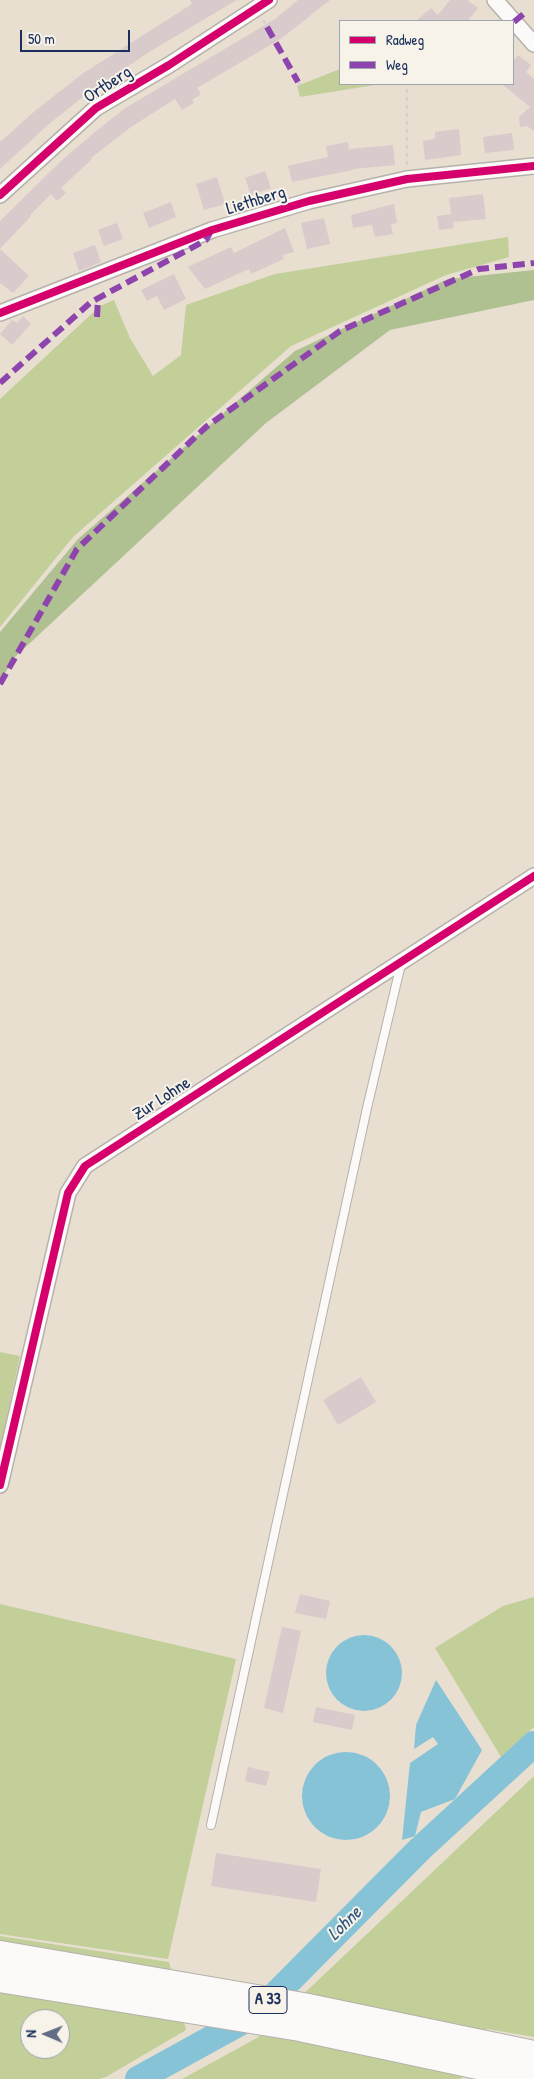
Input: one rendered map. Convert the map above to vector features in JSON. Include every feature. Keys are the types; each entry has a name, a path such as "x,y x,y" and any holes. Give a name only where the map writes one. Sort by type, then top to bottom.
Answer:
{"highway":[{"name":"A 33","path":"0,1955 303,2007 534,2055"},
{"name":"A 33","path":"0,1978 300,2028 534,2077"}],"street":[{"name":"Ortberg","path":"0,195 96,108 168,65 269,0"},
{"path":"495,0 513,20"},
{"path":"514,21 534,44"},
{"name":"Liethberg","path":"0,313 212,230 309,201 407,179 534,166"},
{"name":"Zur Lohne","path":"0,1485 68,1193 85,1166 534,876"}],"lane":[{"path":"212,1825 367,1108 400,964"}],"path":[{"path":"262,18 267,27"},
{"path":"407,88 407,169"}],"green space":[{"path":"339,69 339,85 375,85 300,97 297,86"},
{"path":"508,237 509,257 446,275 291,346 73,537 0,627 0,399 100,306 114,300 130,338 153,376 181,355 186,305 275,274"},
{"path":"534,270 534,300 390,330 266,423 15,657 0,681 0,632 78,539 295,351 448,279"},
{"path":"0,1352 20,1356 0,1447"},
{"path":"534,1597 534,1727 501,1757 435,1648 503,1606"},
{"path":"0,1604 236,1659 168,1959 0,1934"},
{"path":"534,1776 534,2037 487,2029 461,2079 182,2079 257,2038"},
{"path":"0,1936 169,1962 186,2030 106,2077 99,2079 0,2079"}],"water":[{"path":"364,1635 379,1638 391,1646 399,1658 402,1673 399,1688 391,1700 379,1708 364,1711 349,1708 337,1700 329,1688 326,1673 329,1658 337,1646 349,1638"},
{"path":"436,1680 482,1750 455,1799 421,1812 415,1836 402,1840 410,1763 438,1744 433,1737 414,1749 416,1725"},
{"path":"346,1752 363,1756 377,1765 386,1779 390,1796 386,1813 377,1827 363,1836 346,1840 329,1836 315,1827 306,1813 302,1796 306,1779 315,1765 329,1756"}],"building":[{"path":"190,0 237,0 149,52 84,96 49,124 0,169 0,142 36,110 82,74 192,4"},
{"path":"298,0 330,0 282,38 197,88 201,94 192,100 194,103 182,110 175,99 131,127 91,158 61,188 66,193 57,201 51,194 0,249 0,221 61,161 95,132 124,109 275,19"},
{"path":"450,0 467,0 478,8 469,20 417,20 431,8 438,15"},
{"path":"518,55 531,65 526,72 534,79 534,131 527,126 520,127 519,117 530,107 503,85 514,85 514,61"},
{"path":"459,129 461,155 425,160 423,141 435,139 435,132"},
{"path":"512,133 514,150 485,153 483,137"},
{"path":"348,142 349,149 393,145 395,165 353,169 292,182 288,166 328,157 326,146"},
{"path":"265,171 271,188 251,195 245,178"},
{"path":"217,177 225,204 204,210 196,184"},
{"path":"483,194 486,219 453,222 454,228 439,230 437,216 451,214 449,198"},
{"path":"171,202 176,217 149,228 143,213"},
{"path":"394,204 397,223 391,224 393,234 375,237 372,225 353,228 351,215"},
{"path":"324,218 330,244 307,249 301,223"},
{"path":"117,223 123,239 104,246 98,230"},
{"path":"285,228 294,252 282,255 284,259 251,274 249,269 205,289 188,267 231,247 234,253"},
{"path":"95,245 101,262 79,271 73,253"},
{"path":"0,249 29,276 13,293 0,283"},
{"path":"174,274 186,299 164,310 157,296 147,301 141,290"},
{"path":"23,316 31,324 12,345 0,334 12,320 17,323"},
{"path":"361,1377 376,1402 338,1425 323,1400"},
{"path":"300,1594 330,1601 326,1619 295,1613"},
{"path":"282,1627 301,1631 283,1713 264,1708"},
{"path":"316,1707 355,1715 352,1730 313,1722"},
{"path":"248,1767 270,1772 266,1786 245,1781"},
{"path":"216,1853 321,1869 316,1902 211,1886"}],"waterway":[{"name":"Lohne","path":"138,2079 256,2014 420,1849 534,1744"}],"marked path":[{"path":"514,22 527,11"},
{"path":"267,27 298,82"},
{"path":"0,383 91,302 206,240 210,233"},
{"path":"0,684 77,549 206,427 340,331 479,269 534,263"},
{"path":"97,317 98,298"}],"cycle path":[{"path":"0,195 96,108 169,65 269,0"},
{"path":"0,313 212,230 309,201 407,179 534,166"},
{"path":"0,1485 68,1193 85,1166 534,876"}]}
